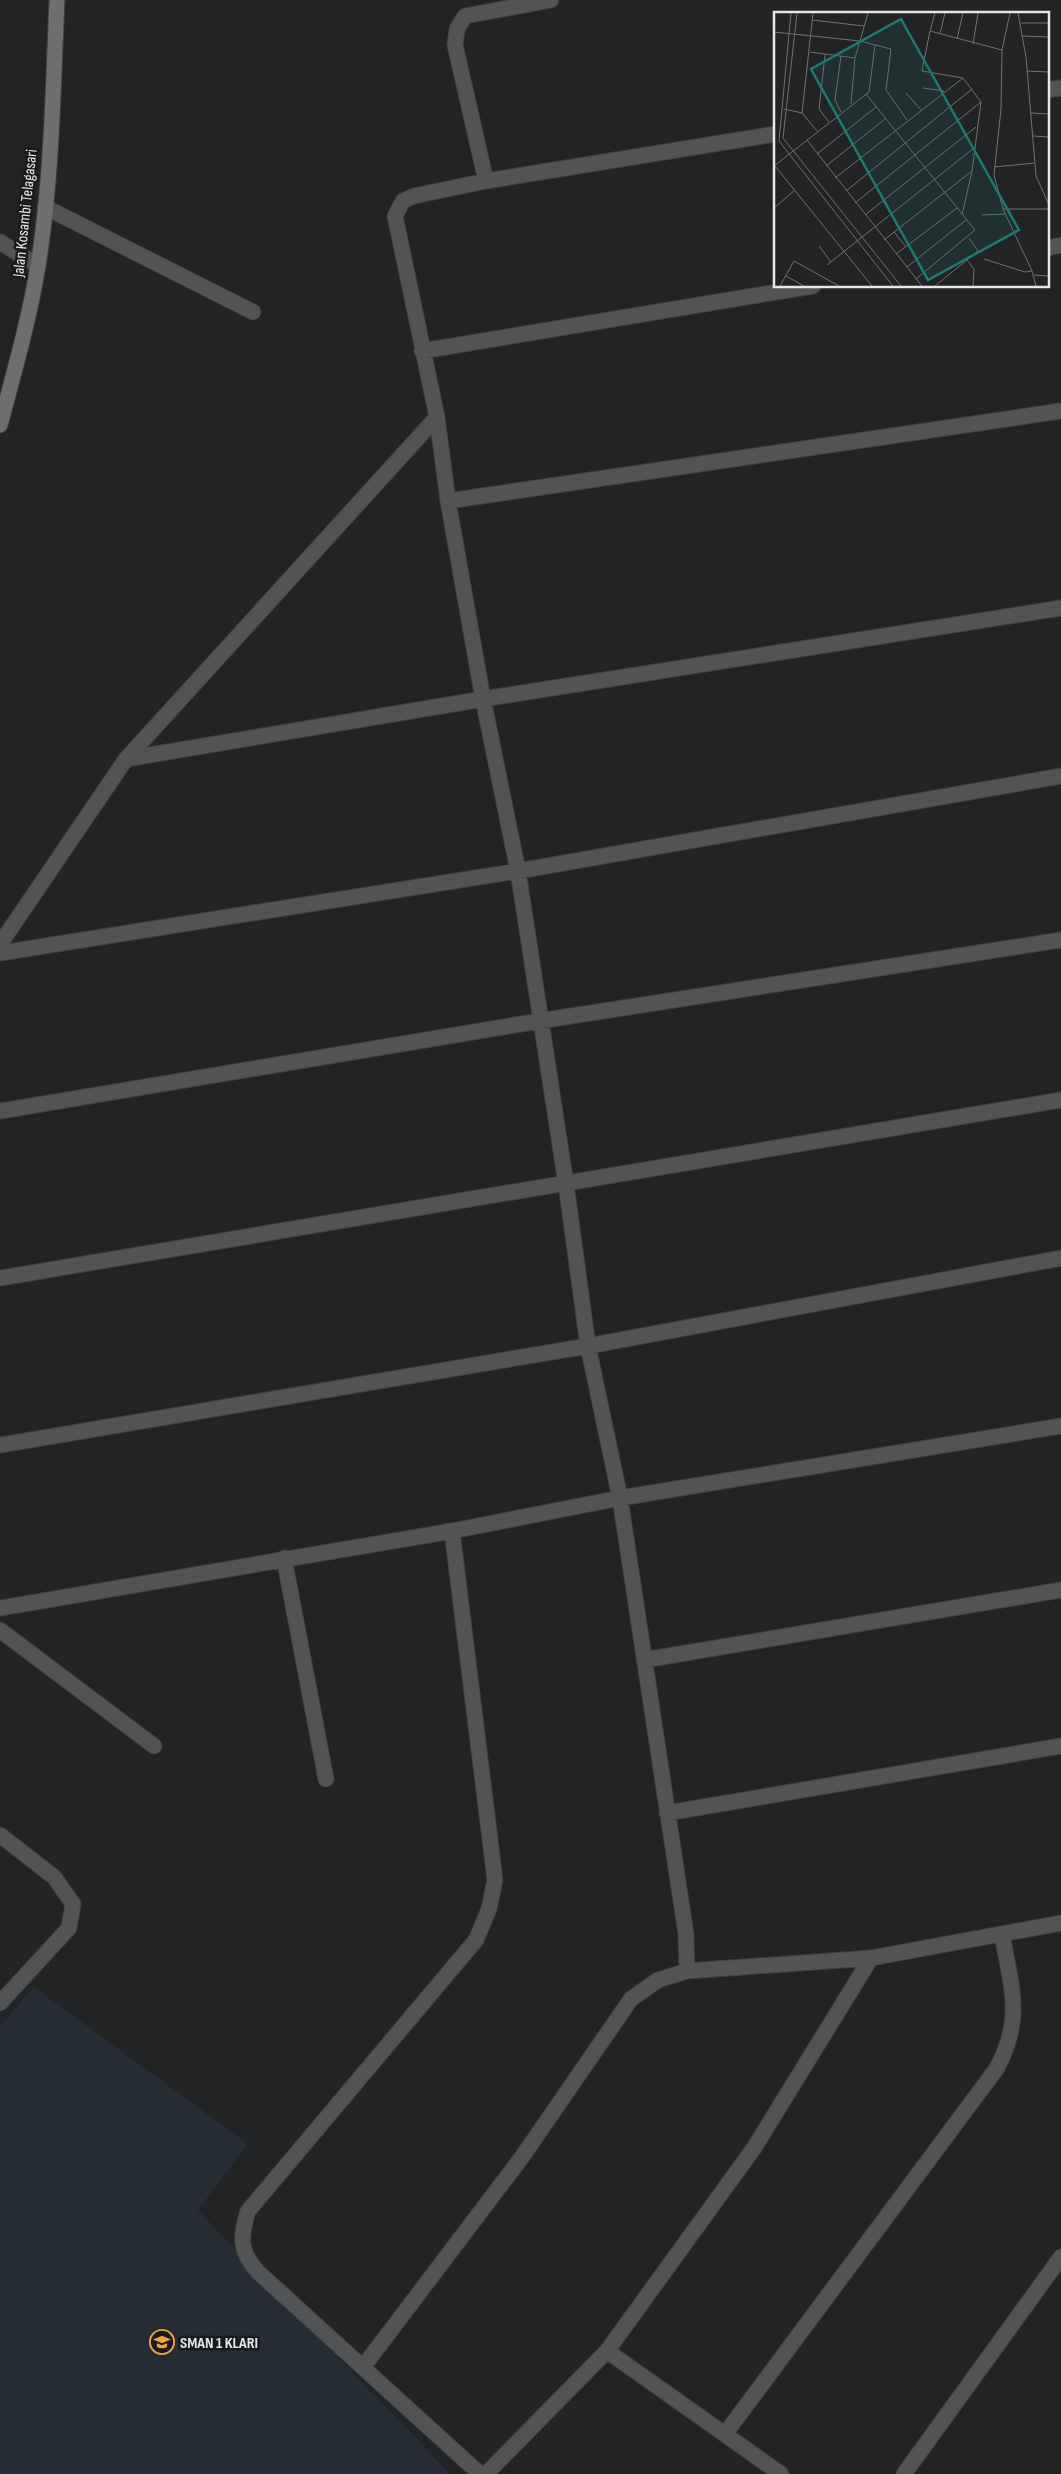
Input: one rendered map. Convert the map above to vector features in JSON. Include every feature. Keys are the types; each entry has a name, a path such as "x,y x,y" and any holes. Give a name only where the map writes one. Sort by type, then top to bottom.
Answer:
{"main road":[{"name":"Jalan Kosambi Telagasari","path":"0,425 38,266 45,207 57,0"}],"street":[{"path":"486,180 454,45 457,29 465,16 551,0"},
{"path":"1048,90 1061,88"},
{"path":"687,1972 686,1934 620,1498 588,1346 566,1184 539,1021 518,871 483,700 448,501 436,417 395,216 402,201 414,196 486,180 774,134"},
{"path":"45,207 253,312"},
{"path":"0,242 38,266"},
{"path":"1048,248 1061,245"},
{"path":"422,351 801,288"},
{"path":"448,501 1061,411"},
{"path":"0,944 126,759 436,417"},
{"path":"126,759 1061,608"},
{"path":"0,953 518,871 1061,776"},
{"path":"0,1111 539,1021 1061,940"},
{"path":"0,1278 1061,1100"},
{"path":"0,1445 588,1346 1061,1258"},
{"path":"0,1608 284,1558 452,1531 620,1498 1061,1426"},
{"path":"452,1531 495,1880 489,1909 476,1940 248,2211 242,2238 246,2258 480,2474"},
{"path":"284,1558 326,1779"},
{"path":"644,1660 1061,1590"},
{"path":"0,1630 154,1746"},
{"path":"668,1813 1061,1746"},
{"path":"0,1835 54,1877 73,1904 69,1928 0,2003"},
{"path":"363,2367 522,2157 632,1999 658,1980 687,1972 871,1958 1061,1923"},
{"path":"725,2434 998,2068 1007,2049 1013,2028 1014,2001 1002,1934"},
{"path":"486,2474 606,2351 754,2148 871,1958"},
{"path":"904,2474 1061,2257"},
{"path":"606,2351 782,2474"}],"shaded area":[{"name":"SMAN 1 KLARI","path":"34,1987 248,2144 198,2210 450,2474 0,2474 0,2026"}],"place":[{"name":"SMAN 1 KLARI","path":"162,2342"}]}
